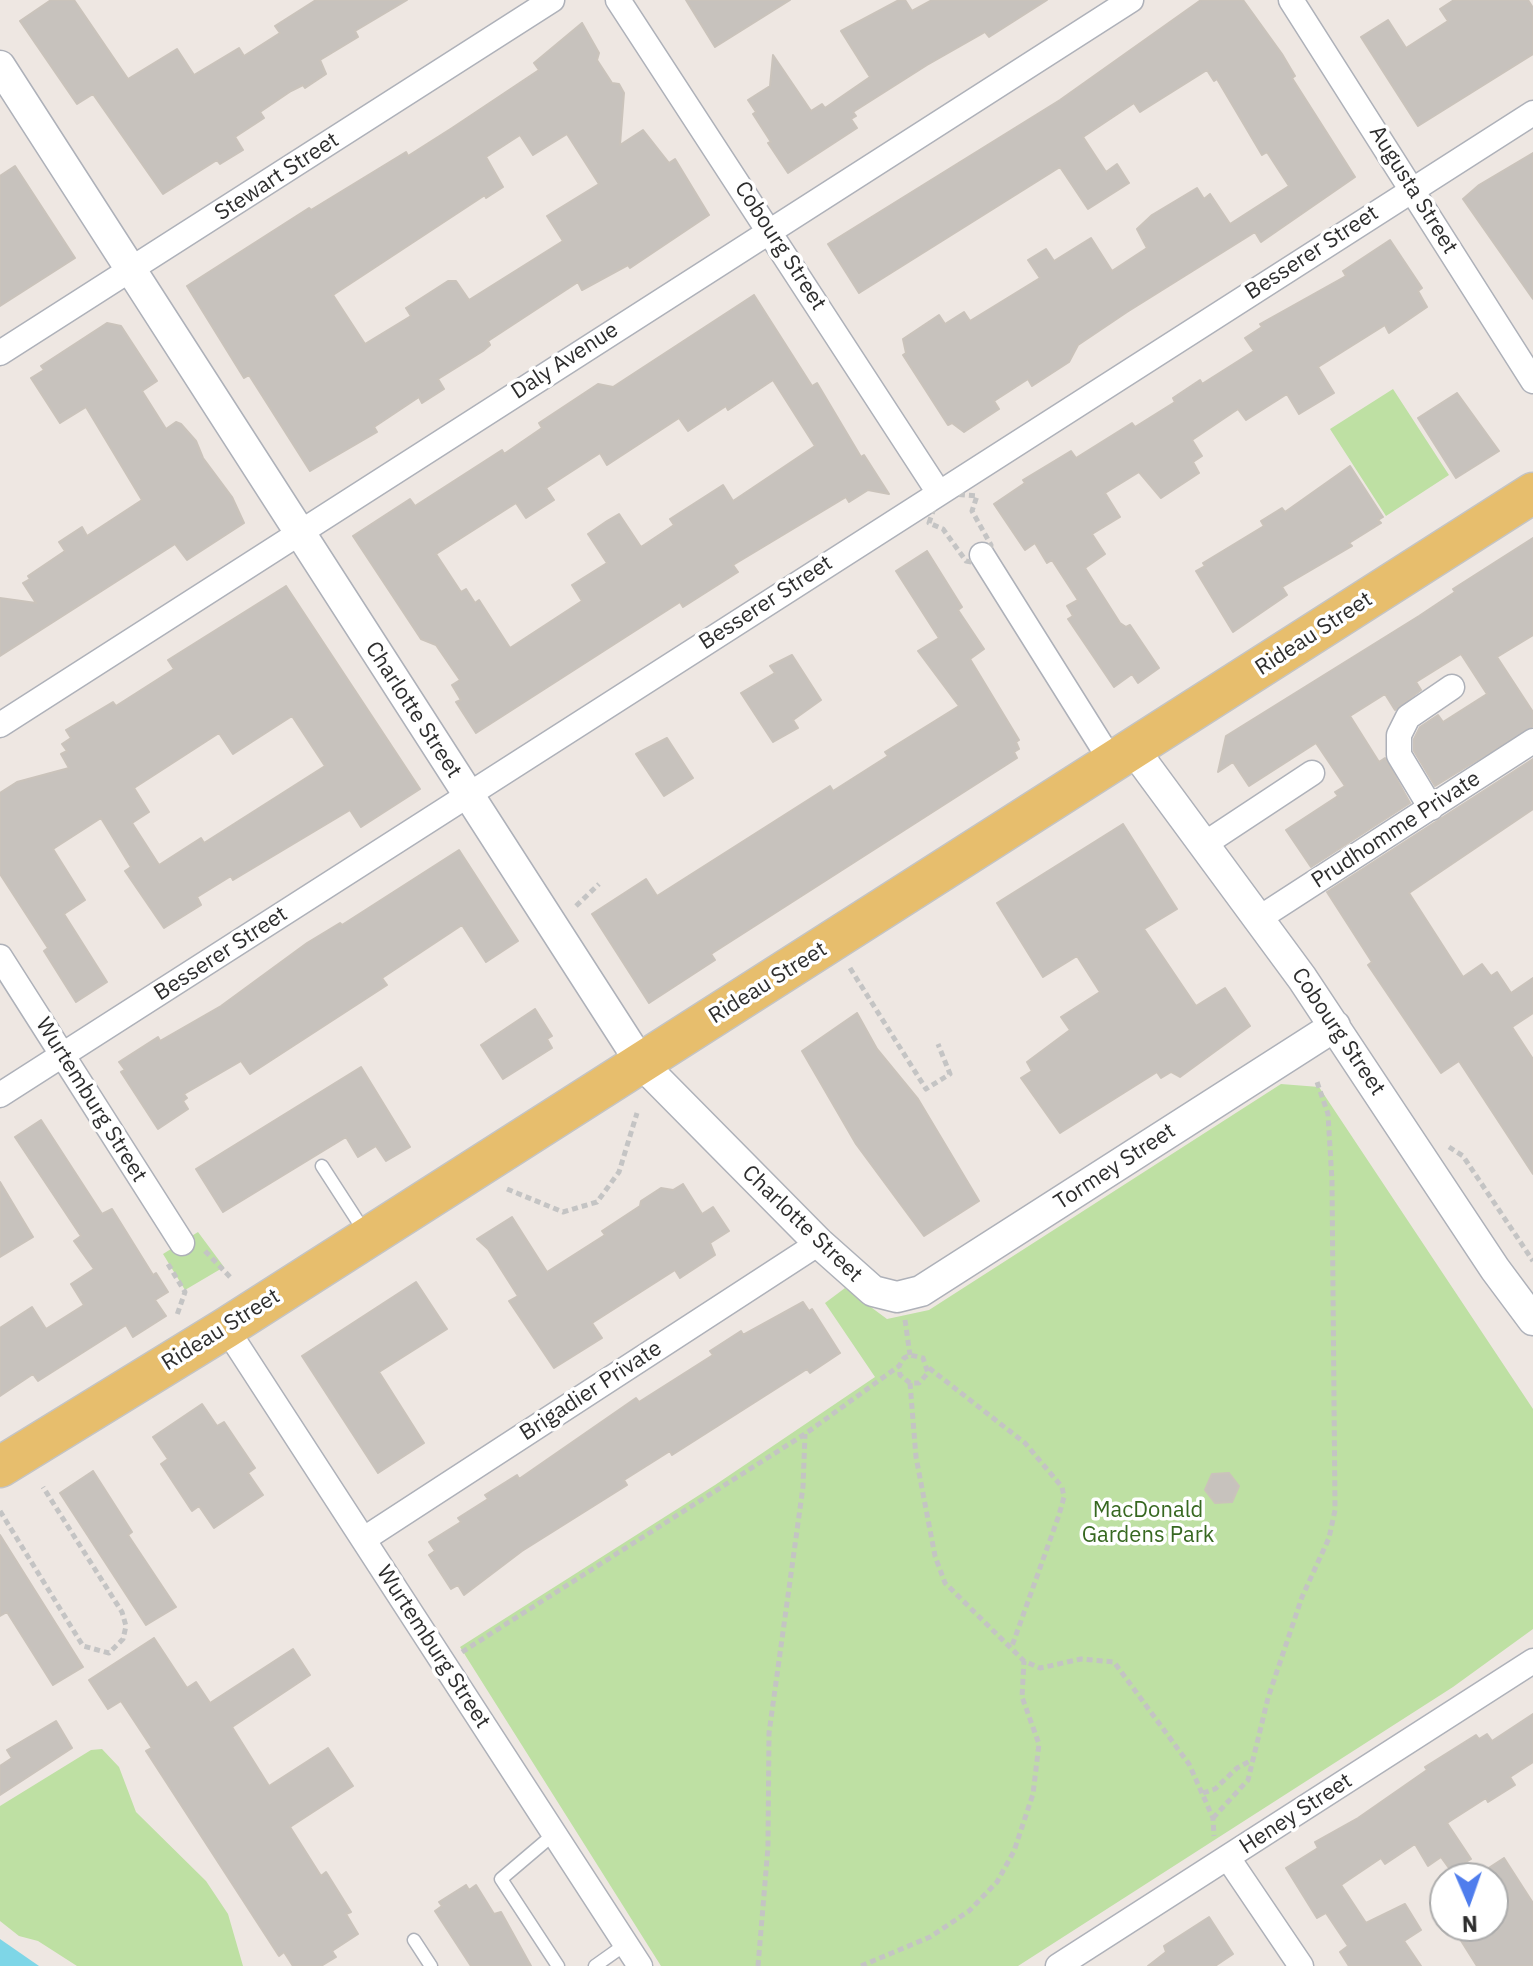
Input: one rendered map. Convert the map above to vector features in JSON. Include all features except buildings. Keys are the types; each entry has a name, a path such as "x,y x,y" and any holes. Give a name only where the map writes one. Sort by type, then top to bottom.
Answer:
{"main road":[{"name":"Rideau Street","path":"0,1467 226,1328 1533,493"}],"street":[{"name":"Stewart Street","path":"0,353 552,0"},
{"name":"Cobourg Street","path":"618,0 771,230 939,493"},
{"name":"Daly Avenue","path":"0,725 1131,0"},
{"name":"Augusta Street","path":"1291,0 1533,381"},
{"name":"Charlotte Street","path":"0,66 641,1063 819,1243 873,1291 891,1296"},
{"name":"Besserer Street","path":"0,1095 1533,113"},
{"name":"Cobourg Street","path":"985,560 1124,757 1203,845 1258,919 1335,1026 1495,1269 1529,1306"},
{"path":"1431,808 1403,763 1398,746 1399,735 1408,717 1452,687"},
{"name":"Prudhomme Private","path":"1258,919 1533,741"},
{"path":"1203,845 1312,773"},
{"name":"Wurtemburg Street","path":"0,957 182,1243"},
{"name":"Tormey Street","path":"891,1296 909,1296 921,1291 1335,1026"},
{"name":"Brigadier Private","path":"364,1539 819,1243"},
{"name":"Wurtemburg Street","path":"226,1328 640,1966"},
{"name":"Heney Street","path":"1058,1966 1533,1661"},
{"path":"1228,1858 1301,1966"}],"lane":[{"path":"322,1166 368,1237"},
{"path":"554,1834 501,1879 558,1966"},
{"path":"414,1940 431,1966"},
{"path":"595,1966 626,1944"}],"path":[{"path":"939,493 977,496 972,511 991,545 985,560 966,561 943,529 929,523 939,493"},
{"path":"576,906 599,884"},
{"path":"849,967 926,1089 950,1074 938,1044"},
{"path":"1213,1818 1248,1780 1268,1698 1302,1597 1329,1538 1335,1510 1332,1181 1328,1114 1316,1079"},
{"path":"507,1189 563,1212 597,1202 619,1172 637,1113"},
{"path":"177,1315 185,1292 163,1254 193,1239 232,1279"},
{"path":"443,1664 805,1434 899,1366 904,1358 916,1354 926,1360 929,1368 1025,1443 1062,1487 1062,1505 1012,1646"},
{"path":"899,1366 900,1375 910,1383 916,1457 939,1571 954,1594 1012,1646 1024,1661 1040,1668 1081,1659 1114,1662 1189,1764 1213,1818 1214,1836"},
{"path":"910,1383 924,1380 929,1368"},
{"path":"758,1966 768,1847 769,1733 803,1487 805,1434"},
{"path":"0,1511 83,1646 109,1653 123,1639 126,1626 122,1612 43,1487"},
{"path":"861,1966 930,1937 969,1911 997,1882 1014,1851 1033,1794 1039,1744 1022,1697 1024,1661"},
{"path":"1203,1793 1215,1789 1237,1768 1251,1761"}],"green space":[{"path":"1393,389 1449,475 1386,516 1330,429"},
{"name":"MacDonald Gardens Park","path":"1281,1084 1319,1087 1533,1409 1533,1629 1453,1687 1018,1966 661,1966 460,1647 715,1485 875,1377 825,1303 845,1288 887,1319 929,1310"},
{"path":"198,1232 224,1267 185,1290 163,1254"},
{"path":"102,1749 119,1767 136,1812 206,1881 228,1914 243,1966 77,1966 38,1941 19,1936 0,1921 0,1806 91,1750"}],"water":[{"path":"0,1939 39,1966 0,1966"}]}
